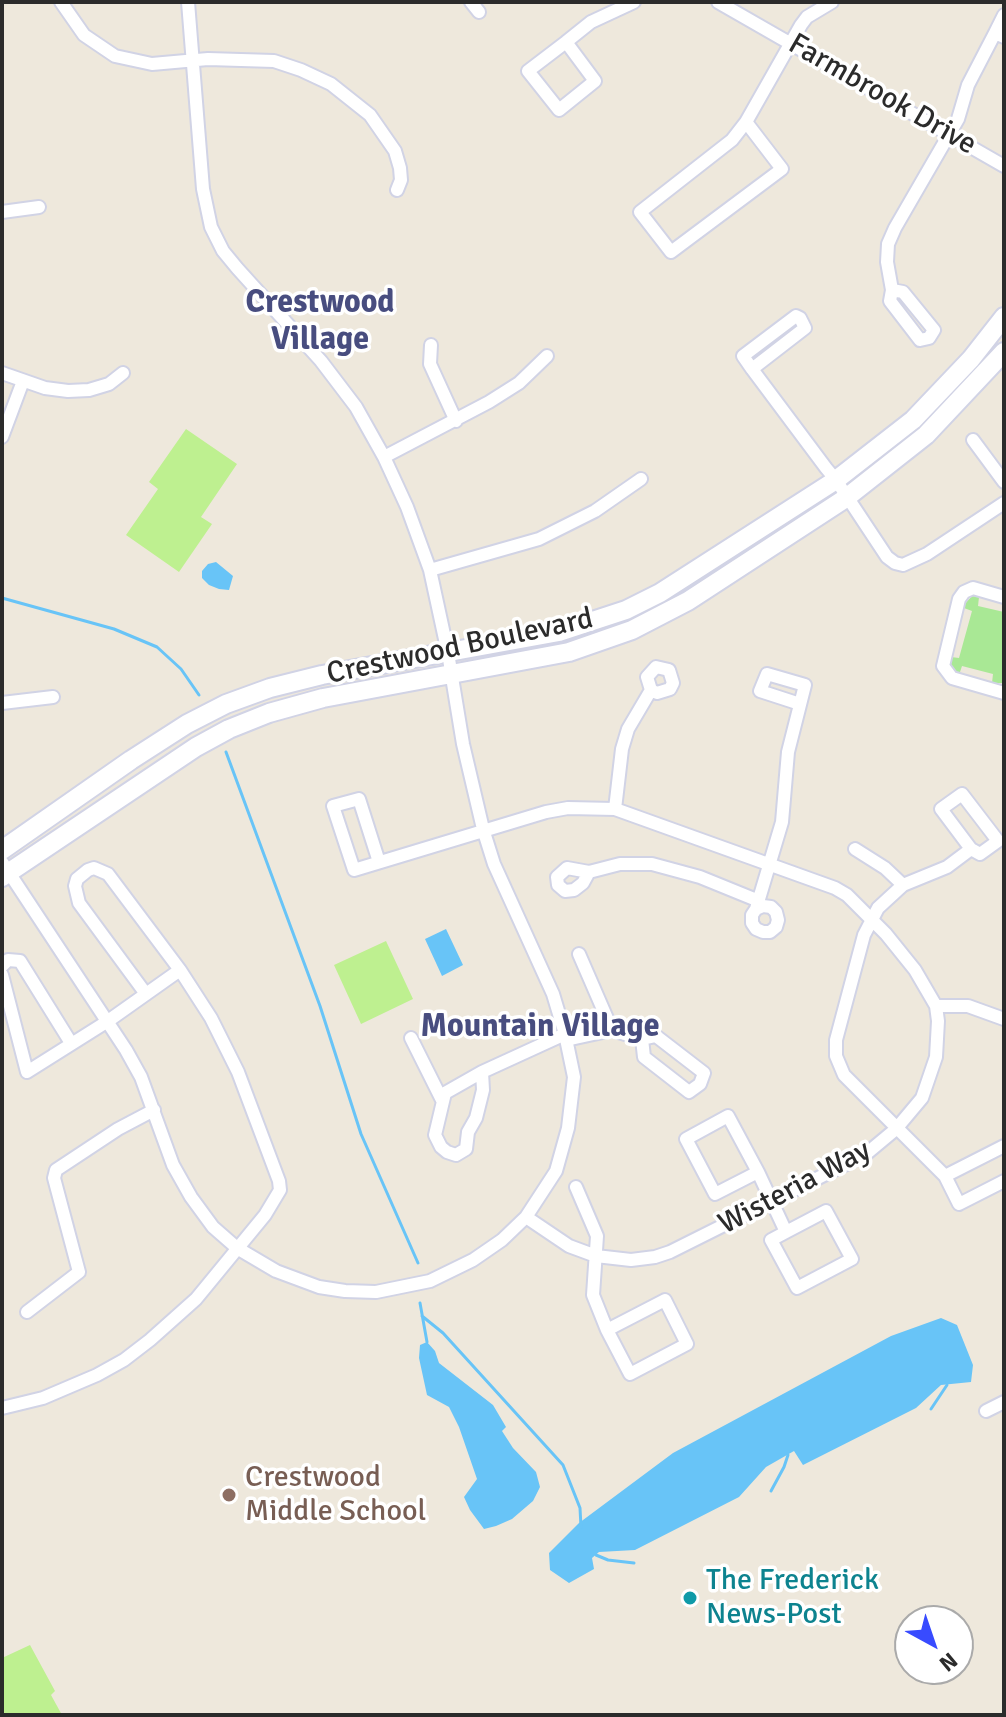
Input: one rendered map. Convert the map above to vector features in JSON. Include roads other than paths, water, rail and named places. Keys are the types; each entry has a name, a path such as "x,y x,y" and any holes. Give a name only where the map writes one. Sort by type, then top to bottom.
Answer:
{"main road":[{"name":"Crestwood Boulevard","path":"2,850 142,752 226,704 270,688 322,675 559,632 626,610 660,593 836,480 913,420 971,359 1004,317"},
{"name":"Crestwood Boulevard","path":"4,870 229,729 269,713 323,698 569,652 632,630 688,601 846,498 926,435 1004,352"}],"street":[{"path":"61,2 84,35 115,56 152,64 208,59 274,61 331,84 370,115 389,142 400,168 401,180 397,190"},
{"path":"4,870 108,1021 141,1077 173,1165 191,1197 213,1227 237,1248 296,1281 345,1291 376,1292 430,1281 473,1260 502,1240 526,1217 556,1171 568,1128 574,1077 566,1037 553,994 494,864 483,829 463,744 430,570 407,507 356,407 321,361 223,251 211,227 203,189 188,2"},
{"path":"566,42 595,81 559,110 528,71 591,22 634,2"},
{"name":"Farmbrook Drive","path":"718,2 1004,166"},
{"path":"746,122 782,169 671,252 640,212 732,140 746,122 807,17 832,2"},
{"path":"892,290 887,262 890,239 950,133 962,108 968,85 1000,35 1004,15"},
{"path":"2,212 39,207"},
{"path":"752,369 805,328 800,318 796,316 743,356 752,369 836,480 887,557 895,563 903,565 927,554 1004,503"},
{"path":"431,345 430,364 456,421"},
{"path":"384,457 456,421 519,383 547,356"},
{"path":"2,373 45,388 89,390 109,384 123,373"},
{"path":"2,437 23,381"},
{"path":"973,440 1004,482"},
{"path":"430,570 553,533 595,511 641,479"},
{"path":"1004,597 973,588 964,592 959,599 943,666 952,678 1004,693"},
{"path":"615,809 622,749 634,715 651,690"},
{"path":"2,703 53,697"},
{"path":"589,872 620,864 652,864 700,877 758,905 782,822 788,752 800,704"},
{"path":"962,794 998,841 980,854 971,849 941,809 962,794"},
{"path":"359,799 379,862 354,870 333,806 359,799"},
{"name":"Wisteria Way","path":"379,862 483,829 568,808 615,809 847,895 872,919 915,970 936,1006 937,1048 922,1098 896,1129 866,1154 655,1257 631,1260 596,1256 569,1246 526,1217"},
{"path":"855,849 885,868 903,885"},
{"path":"971,849 947,867 903,885 878,908 860,950 836,1040 836,1056 844,1075 945,1176 959,1204 1004,1181"},
{"path":"2,1408 43,1398 124,1360 196,1299 280,1190 238,1072 211,1018 180,970 108,874 94,868 88,870 77,879 75,886 79,903 146,994"},
{"path":"579,954 612,1030"},
{"path":"2,966 8,960 20,961 71,1043"},
{"path":"2,975 27,1072 108,1021 180,970"},
{"path":"936,1006 968,1006 1004,1019"},
{"path":"482,1072 483,1090 476,1118 468,1132 466,1149 456,1155 447,1152 437,1142 435,1127 445,1093 482,1072 566,1037 612,1030 642,1039 656,1036 704,1073 700,1084 689,1092 644,1057 642,1039"},
{"path":"411,1038 442,1100"},
{"path":"27,1312 79,1272 54,1178 56,1170 118,1129 154,1110"},
{"path":"758,1172 715,1194 686,1139 728,1116 758,1172 786,1232"},
{"path":"945,1176 1004,1146"},
{"path":"576,1187 597,1236 593,1295 607,1330 630,1374 687,1344 665,1300 607,1330"},
{"path":"826,1211 852,1259 797,1288 771,1240 786,1232 826,1211"},
{"path":"986,1411 1004,1402"}],"water":[{"path":"216,562 233,576 229,590 209,585 202,578 202,571 208,564"},
{"path":"446,929 463,965 442,976 425,939"},
{"path":"941,1318 957,1325 973,1365 971,1382 941,1385 916,1408 803,1465 794,1451 766,1467 739,1497 635,1550 599,1552 592,1558 594,1569 569,1583 550,1570 549,1553 579,1523 673,1453 891,1336"},
{"path":"427,1342 435,1351 439,1363 493,1405 506,1427 502,1431 536,1472 540,1487 533,1501 512,1519 496,1526 484,1529 464,1497 477,1479 449,1407 427,1395 419,1358 420,1345"}],"waterway":[{"path":"2,598 114,629 157,647 181,669 199,695"},
{"path":"226,752 320,1006 361,1134 418,1263"},
{"path":"420,1303 427,1342"},
{"path":"422,1316 443,1333 563,1465 580,1508 581,1527"},
{"path":"931,1409 947,1385"},
{"path":"771,1491 788,1455"},
{"path":"596,1555 608,1560 634,1563"}],"place":[{"name":"Crestwood Middle School","path":"229,1495"},
{"name":"The Frederick News-Post","path":"690,1598"}],"district":[{"name":"Crestwood Village","path":"320,322"},
{"name":"Mountain Village","path":"540,1028"}]}
